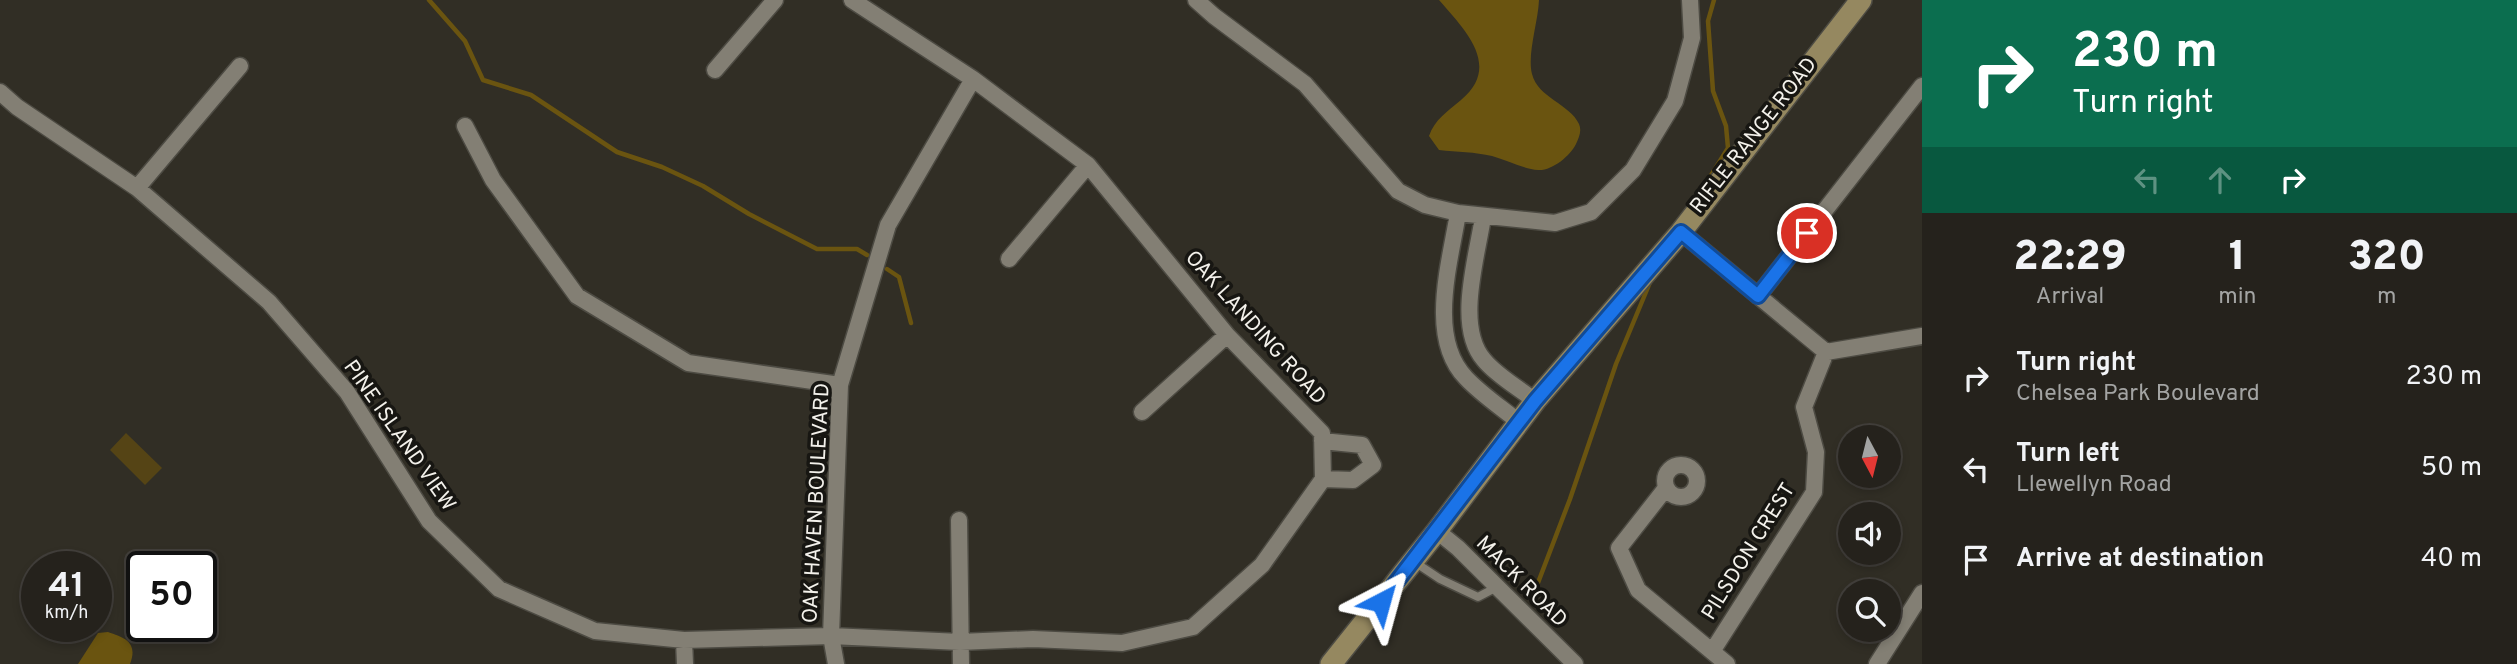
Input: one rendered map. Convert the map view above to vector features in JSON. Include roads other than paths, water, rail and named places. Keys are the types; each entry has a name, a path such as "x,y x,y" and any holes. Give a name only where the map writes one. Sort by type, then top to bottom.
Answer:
{"main road":[{"name":"RIFLE RANGE ROAD","path":"1331,664 1437,531 1535,401 1681,232 1861,0"}],"street":[{"path":"715,70 775,0"},
{"name":"OAK LANDING ROAD","path":"852,0 973,79 1088,165 1227,335 1322,433 1322,441"},
{"path":"1196,0 1305,84 1398,191 1425,205 1458,213 1555,223 1591,212 1633,170 1675,101 1692,38 1690,0"},
{"path":"137,188 240,66"},
{"name":"OAK HAVEN BOULEVARD","path":"836,664 831,636 840,385 888,225 973,79"},
{"path":"1758,296 1922,86"},
{"name":"PINE ISLAND VIEW","path":"0,92 17,107 137,188 269,302 347,392 429,521 499,589 595,631 684,640 831,636"},
{"path":"465,126 493,180 577,296 688,363 840,385"},
{"path":"1009,259 1088,165"},
{"path":"1458,213 1443,311 1448,350 1465,377 1520,423"},
{"path":"1483,217 1469,312 1472,341 1484,360 1535,401"},
{"path":"1681,232 1826,352 1922,336"},
{"path":"1142,412 1227,335"},
{"name":"PILSDON CREST","path":"1713,650 1814,492 1816,452 1804,407 1826,352"},
{"path":"831,636 960,642 1033,639 1122,643 1193,626 1262,565 1323,479 1322,441 1362,445 1373,466 1353,480 1323,479"},
{"path":"1666,488 1619,548 1638,590 1727,664"},
{"path":"959,520 961,664"},
{"name":"MACK ROAD","path":"1437,531 1574,664"},
{"path":"1877,664 1922,593"},
{"path":"684,640 685,664"}],"lane":[{"path":"1413,561 1440,579 1478,597 1497,587"}],"waterway":[{"path":"429,0 465,41 483,80 531,95 617,152 662,167 703,186 749,214 817,249 857,249 867,255"},
{"path":"1705,185 1728,148 1726,126 1713,91 1708,21 1714,0"},
{"path":"887,269 899,277 911,323"},
{"path":"1536,588 1616,364 1651,280"}]}
